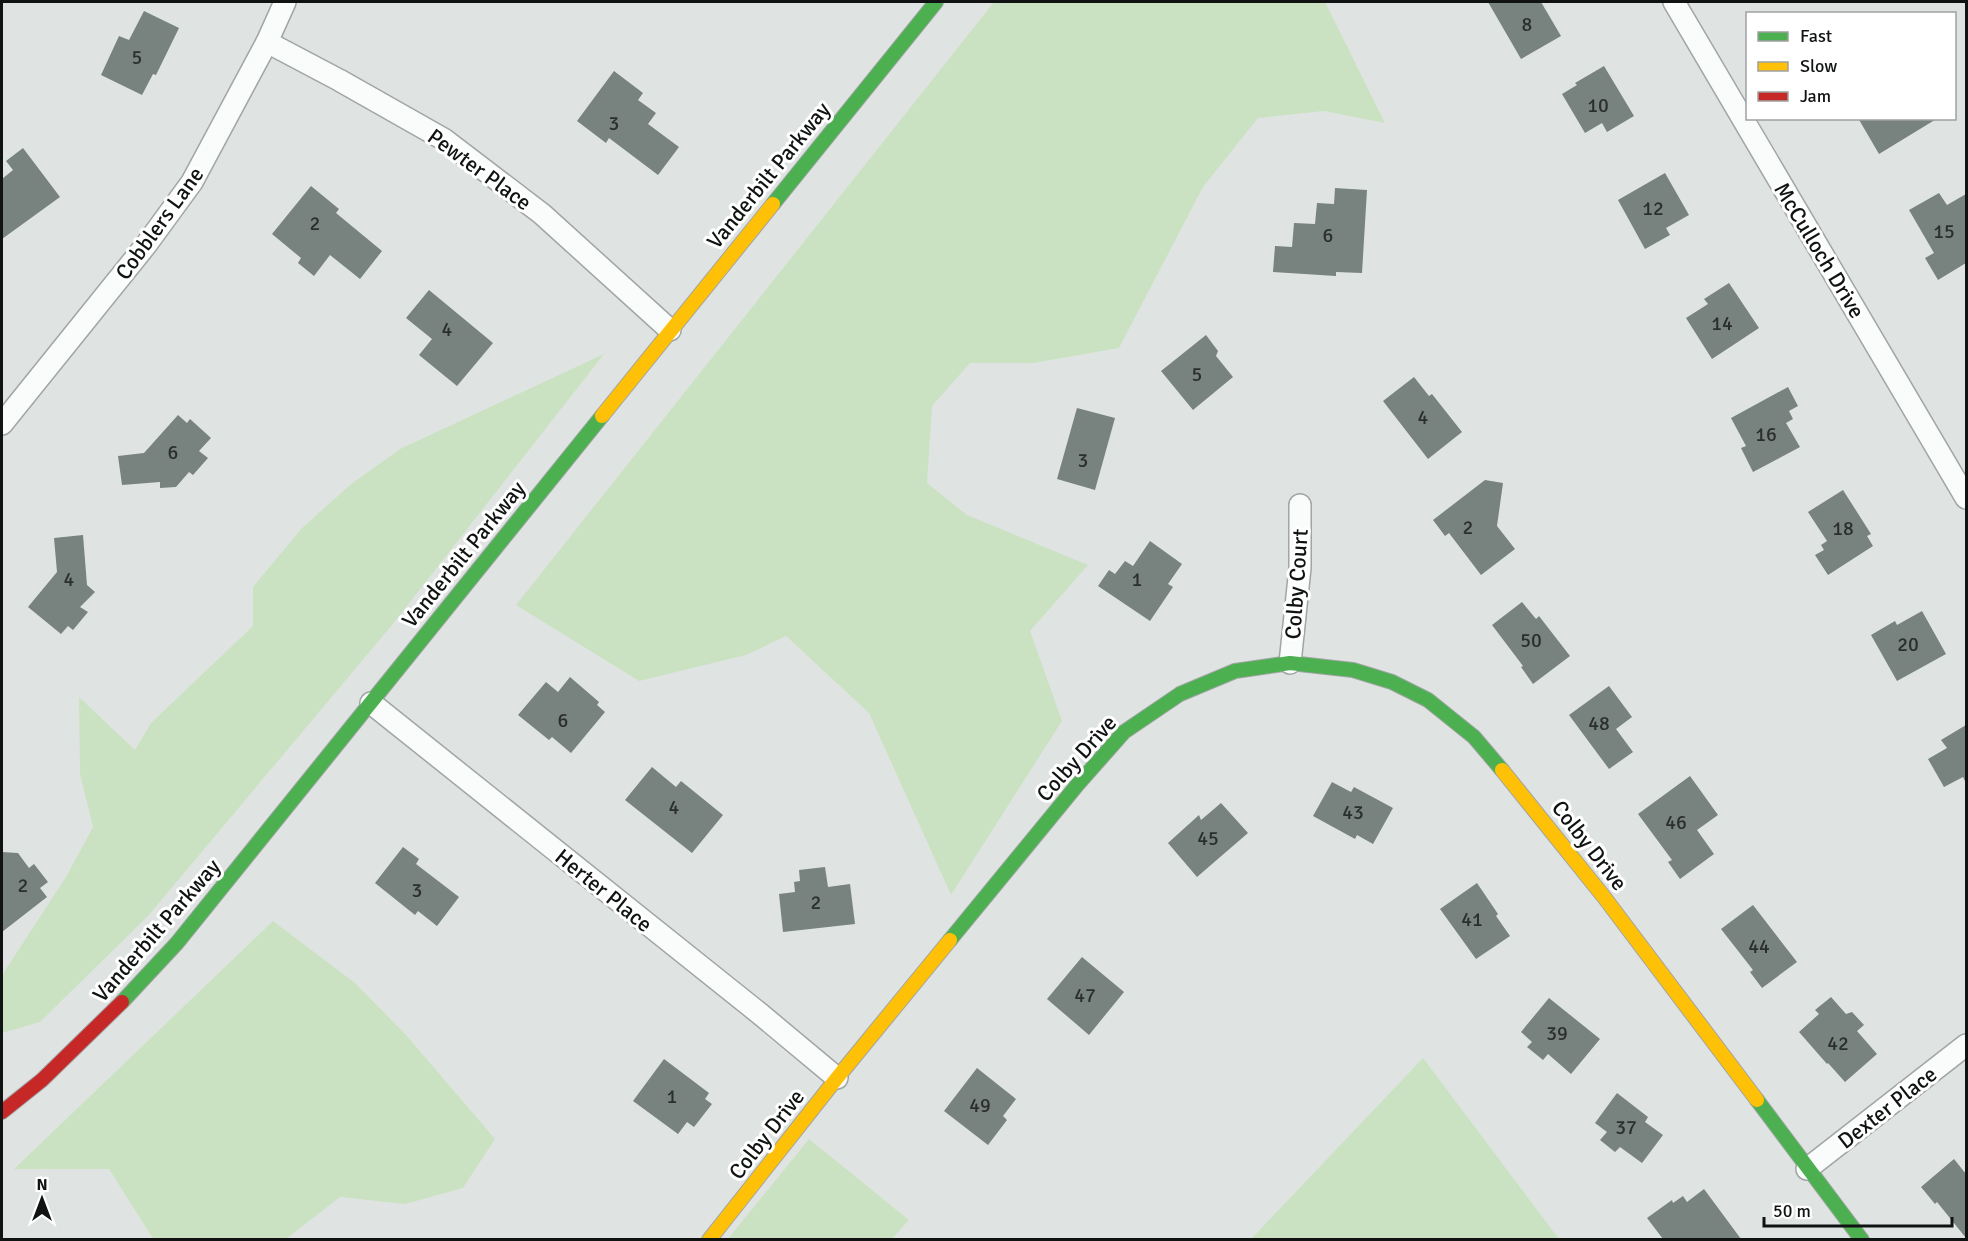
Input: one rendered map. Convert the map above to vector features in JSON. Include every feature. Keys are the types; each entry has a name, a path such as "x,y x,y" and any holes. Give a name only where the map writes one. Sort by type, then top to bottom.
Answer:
{"street":[{"name":"Cobblers Lane","path":"2,424 146,245 192,182 267,42 285,2"},
{"name":"Vanderbilt Parkway","path":"2,1112 42,1080 105,1021 177,943 936,2"},
{"name":"McCulloch Drive","path":"1674,2 1966,498"},
{"name":"Pewter Place","path":"267,42 445,140 542,214 670,330"},
{"name":"Colby Court","path":"1290,663 1300,568 1300,505"},
{"name":"Colby Drive","path":"709,1239 837,1078 1078,784 1124,732 1180,694 1235,671 1290,663 1353,670 1392,682 1428,700 1474,737 1604,897 1862,1239"},
{"name":"Herter Place","path":"371,703 837,1078"},
{"name":"Dexter Place","path":"1807,1169 1966,1045"}],"green space":[{"path":"994,2 1325,2 1385,123 1324,111 1258,118 1203,187 1119,348 1033,363 970,363 932,406 927,483 967,515 1088,565 1030,631 1062,721 951,895 869,713 786,636 746,655 639,681 516,605"},
{"path":"604,354 392,625 148,916 40,1022 2,1033 4,972 66,877 93,827 80,774 79,697 135,750 151,723 253,626 253,587 302,528 350,485 400,449"},
{"path":"273,921 355,983 406,1035 495,1139 463,1188 405,1204 340,1197 286,1239 154,1240 109,1169 14,1169"},
{"path":"1423,1058 1559,1239 1251,1239"},
{"path":"809,1139 909,1220 892,1239 727,1240"}],"building":[{"path":"1488,2 1541,2 1561,36 1521,59"},
{"path":"144,11 179,28 156,75 153,74 142,95 101,75 119,36 129,40"},
{"path":"1604,66 1634,116 1607,132 1602,123 1585,133 1562,94 1577,85 1575,83"},
{"path":"614,71 643,93 638,100 656,113 648,124 679,147 658,175 609,138 606,143 577,121"},
{"path":"1859,120 1935,120 1879,154"},
{"path":"23,148 60,197 2,239 2,179 13,170 6,161"},
{"path":"1665,173 1689,215 1666,228 1670,235 1645,249 1618,200"},
{"path":"311,186 339,209 336,213 382,251 360,279 330,255 314,276 298,263 301,258 272,234"},
{"path":"1335,188 1367,190 1362,273 1336,272 1336,276 1273,272 1275,246 1292,247 1294,223 1315,224 1317,203 1334,204"},
{"path":"1939,193 1947,205 1966,194 1966,263 1938,280 1925,258 1934,253 1909,210"},
{"path":"1729,283 1759,328 1712,359 1686,318 1708,304 1704,299"},
{"path":"429,290 493,343 457,386 419,355 432,339 406,318"},
{"path":"1206,335 1218,351 1216,356 1233,377 1193,410 1161,371"},
{"path":"1414,377 1429,396 1432,394 1462,432 1428,459 1383,401"},
{"path":"1788,387 1798,406 1789,411 1793,419 1786,423 1800,447 1753,472 1741,448 1746,446 1731,418"},
{"path":"1077,408 1115,418 1095,490 1057,479"},
{"path":"178,415 187,423 190,419 211,438 199,451 208,458 193,475 189,472 176,487 160,488 160,482 122,485 118,456 144,453"},
{"path":"1485,480 1503,483 1497,526 1515,549 1481,575 1449,533 1445,536 1433,520"},
{"path":"1843,490 1871,534 1867,536 1873,546 1828,575 1815,555 1824,550 1821,545 1827,541 1808,512"},
{"path":"83,535 87,585 95,592 80,607 88,612 73,630 68,626 61,634 28,607 57,572 54,538"},
{"path":"1150,541 1182,564 1168,584 1173,587 1150,621 1098,586 1109,570 1115,574 1125,561 1133,566"},
{"path":"1522,602 1536,619 1539,616 1570,656 1533,684 1521,667 1523,666 1492,625"},
{"path":"1922,611 1946,654 1897,681 1871,635 1895,621 1897,625"},
{"path":"570,677 599,702 597,705 605,712 571,753 552,737 549,740 518,715 546,682 558,692"},
{"path":"1609,686 1632,717 1616,729 1633,752 1609,769 1569,715"},
{"path":"1966,725 1966,783 1963,777 1944,787 1928,759 1947,748 1941,740"},
{"path":"652,767 676,787 681,781 723,815 692,853 625,800"},
{"path":"1690,776 1718,815 1697,830 1714,854 1680,879 1668,862 1672,860 1638,814"},
{"path":"1332,782 1351,792 1354,787 1393,808 1373,844 1357,835 1355,839 1313,816"},
{"path":"1221,803 1248,833 1197,877 1168,843 1199,815 1201,820"},
{"path":"403,847 419,859 416,864 459,897 437,926 418,911 415,915 375,883"},
{"path":"2,852 18,853 29,868 34,864 48,882 40,888 47,897 2,932"},
{"path":"825,867 828,887 850,884 855,924 783,932 779,894 795,892 794,882 800,881 799,870"},
{"path":"1477,883 1510,936 1476,959 1440,909"},
{"path":"1753,905 1797,962 1762,988 1750,972 1753,970 1721,929"},
{"path":"1082,957 1124,992 1089,1035 1047,999"},
{"path":"1831,997 1846,1014 1852,1012 1864,1025 1857,1031 1877,1054 1845,1082 1799,1032 1819,1014 1815,1010"},
{"path":"1549,998 1600,1039 1571,1074 1548,1054 1543,1060 1527,1047 1532,1042 1521,1032"},
{"path":"664,1059 709,1093 705,1099 712,1104 694,1127 687,1122 678,1134 633,1101"},
{"path":"977,1068 1016,1099 1003,1116 1007,1120 988,1145 944,1111"},
{"path":"1617,1093 1648,1117 1645,1122 1663,1135 1642,1163 1620,1147 1615,1152 1600,1140 1607,1132 1595,1123"},
{"path":"1954,1159 1966,1174 1966,1238 1937,1202 1935,1204 1921,1187"},
{"path":"1704,1189 1741,1239 1663,1239 1647,1218 1672,1200 1673,1203 1683,1196 1687,1202"}],"traffic: fast":[{"path":"773,204 936,2"},
{"path":"122,1002 177,943 602,416"},
{"path":"950,940 1078,784 1124,732 1180,694 1235,671 1290,663 1353,670 1392,682 1428,700 1474,737 1502,770"},
{"path":"1757,1100 1862,1240"}],"traffic: slow":[{"path":"602,416 773,204"},
{"path":"1502,770 1604,897 1757,1100"},
{"path":"709,1240 950,940"}],"traffic: jam":[{"path":"2,1112 42,1080 122,1002"}]}
